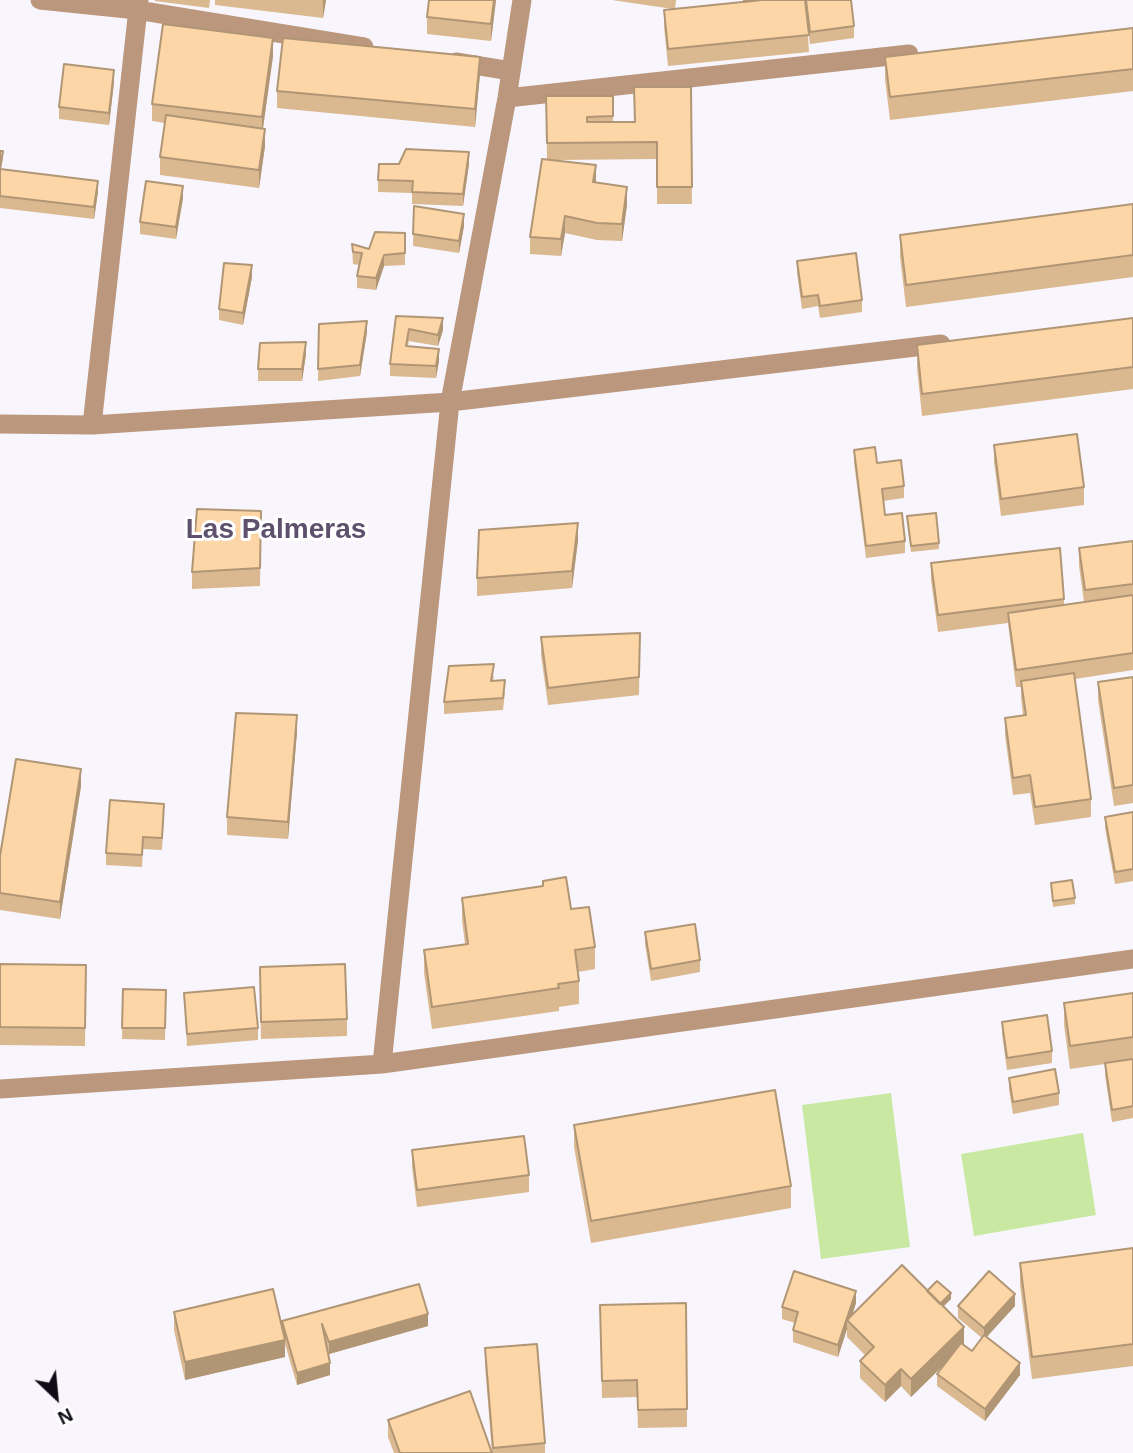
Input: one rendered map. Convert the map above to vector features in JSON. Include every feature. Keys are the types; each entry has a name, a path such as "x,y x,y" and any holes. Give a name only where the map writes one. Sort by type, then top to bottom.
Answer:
{"street":[{"path":"40,0 138,5 377,50"},
{"path":"382,1064 450,402 507,98 522,0"},
{"path":"92,425 138,5"},
{"path":"507,98 929,52"},
{"path":"444,60 510,71"},
{"path":"0,424 92,425 450,402 954,342"},
{"path":"0,1089 382,1064 1133,959"}],"green space":[{"path":"891,1093 910,1247 821,1259 802,1105"},
{"path":"1083,1133 1096,1215 974,1236 961,1154"}],"building":[{"path":"429,0 494,0 491,24 427,17"},
{"path":"762,0 805,0 809,35 668,49 664,10"},
{"path":"806,0 851,0 854,26 810,32"},
{"path":"163,24 273,38 262,117 152,104"},
{"path":"1133,28 1133,69 890,97 885,57"},
{"path":"283,38 480,57 475,109 277,91"},
{"path":"64,64 114,70 109,113 59,107"},
{"path":"634,87 691,87 692,187 657,187 657,142 547,143 546,96 613,96 613,116 587,117 587,122 635,122"},
{"path":"166,115 265,129 259,170 160,157"},
{"path":"406,149 469,152 463,194 412,192 413,181 378,180 379,164 399,164"},
{"path":"542,159 596,165 593,182 627,187 622,224 597,223 565,216 561,239 530,237"},
{"path":"0,169 98,181 94,207 0,196"},
{"path":"146,181 183,186 176,227 140,222"},
{"path":"1133,204 1133,255 906,285 900,235"},
{"path":"414,206 464,214 459,241 413,234"},
{"path":"375,232 405,233 405,253 384,255 376,278 357,276 362,253 353,252 352,244 369,249"},
{"path":"856,253 862,300 820,306 818,295 802,297 797,261"},
{"path":"224,263 252,265 243,313 219,309"},
{"path":"396,316 443,318 438,335 409,329 406,346 439,349 436,366 390,364"},
{"path":"1133,318 1133,367 922,394 917,345"},
{"path":"367,321 360,365 318,369 319,324"},
{"path":"306,342 302,369 258,369 260,343"},
{"path":"1077,434 1084,487 1001,499 994,445"},
{"path":"875,447 877,463 901,460 904,486 882,489 885,515 902,513 905,541 866,546 854,450"},
{"path":"197,509 261,511 260,568 192,572"},
{"path":"936,513 939,543 911,546 907,516"},
{"path":"578,523 572,571 477,578 479,530"},
{"path":"1133,541 1133,584 1085,590 1079,548"},
{"path":"1060,548 1064,599 938,615 931,563"},
{"path":"1133,595 1133,653 1016,670 1008,613"},
{"path":"640,633 639,677 548,688 541,637"},
{"path":"494,664 491,681 505,680 503,698 444,702 449,666"},
{"path":"1074,673 1091,799 1035,807 1030,775 1013,778 1005,718 1026,715 1021,681"},
{"path":"1133,677 1133,785 1114,788 1098,682"},
{"path":"236,713 297,715 288,822 227,817"},
{"path":"16,759 81,769 60,902 0,893 0,856"},
{"path":"110,800 164,804 162,838 143,837 142,855 106,853"},
{"path":"1133,812 1133,869 1115,872 1105,817"},
{"path":"566,877 571,909 589,907 595,947 575,950 579,981 558,984 559,988 432,1007 424,950 468,944 462,898 543,886 543,881"},
{"path":"1072,880 1075,898 1053,901 1051,883"},
{"path":"695,924 700,960 651,969 645,932"},
{"path":"0,964 86,965 85,1028 0,1027"},
{"path":"345,964 347,1019 261,1022 260,967"},
{"path":"254,987 258,1028 187,1034 184,993"},
{"path":"123,989 166,990 165,1028 122,1028"},
{"path":"1133,993 1133,1037 1070,1046 1064,1003"},
{"path":"1047,1015 1052,1051 1007,1058 1002,1022"},
{"path":"1133,1059 1133,1106 1112,1110 1105,1063"},
{"path":"1055,1069 1059,1093 1013,1102 1009,1078"},
{"path":"775,1090 791,1186 591,1221 574,1125"},
{"path":"524,1136 529,1175 417,1190 412,1150"},
{"path":"1133,1248 1133,1344 1032,1357 1020,1263"},
{"path":"902,1265 964,1327 911,1379 901,1369 885,1385 860,1361 874,1347 847,1320"},
{"path":"794,1271 856,1291 838,1345 793,1330 798,1312 782,1307"},
{"path":"989,1271 1015,1294 984,1328 958,1306"},
{"path":"937,1281 951,1293 940,1304 927,1291"},
{"path":"419,1284 428,1314 329,1342 322,1324 330,1363 297,1373 282,1321"},
{"path":"273,1289 285,1340 185,1362 174,1312"},
{"path":"686,1303 687,1409 638,1410 637,1380 602,1381 600,1305"},
{"path":"984,1335 1020,1363 985,1409 937,1374 961,1343 972,1351"},
{"path":"537,1344 545,1443 493,1448 485,1348"},
{"path":"470,1391 492,1453 400,1453 388,1420"}],"district":[{"name":"Las Palmeras","path":"276,530"}]}
